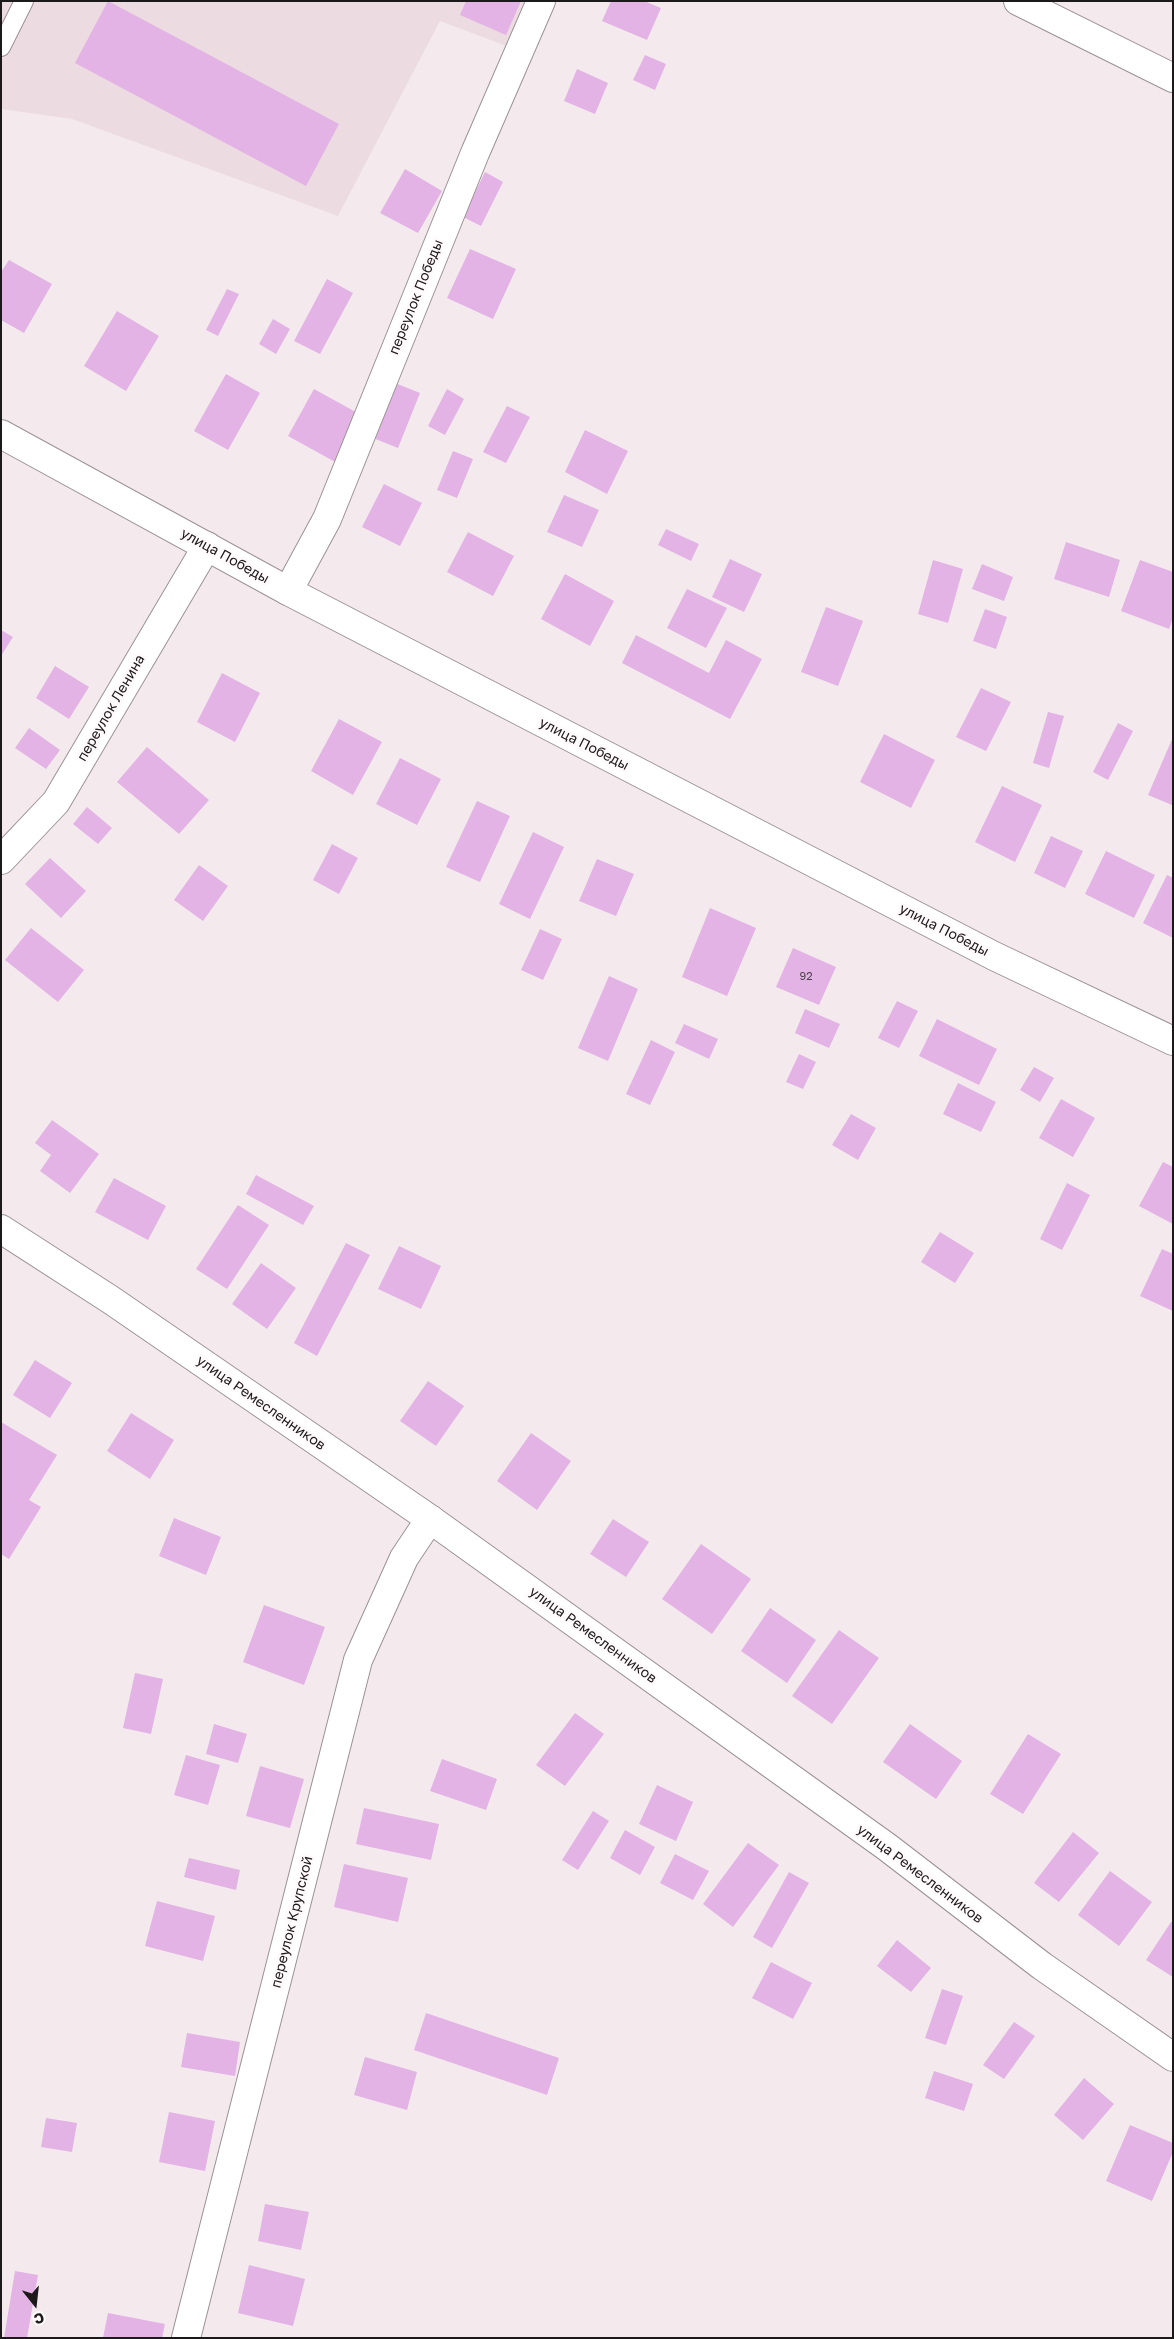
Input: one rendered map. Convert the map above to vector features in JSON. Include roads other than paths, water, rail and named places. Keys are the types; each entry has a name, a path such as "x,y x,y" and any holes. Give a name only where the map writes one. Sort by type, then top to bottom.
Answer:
{"street":[{"name":"переулок Победы","path":"288,591 327,519 475,153 541,1"},
{"path":"1018,1 1173,78"},
{"name":"улица Победы","path":"1,434 288,591 986,952 1173,1041"},
{"name":"переулок Ленина","path":"1,860 56,802 207,546"},
{"name":"улица Ремесленников","path":"1,1229 111,1300 430,1519 887,1847 1042,1966 1173,2057"},
{"name":"переулок Крупской","path":"186,2338 358,1660 404,1558 430,1519"}],"lane":[{"path":"1,47 24,1"}]}
